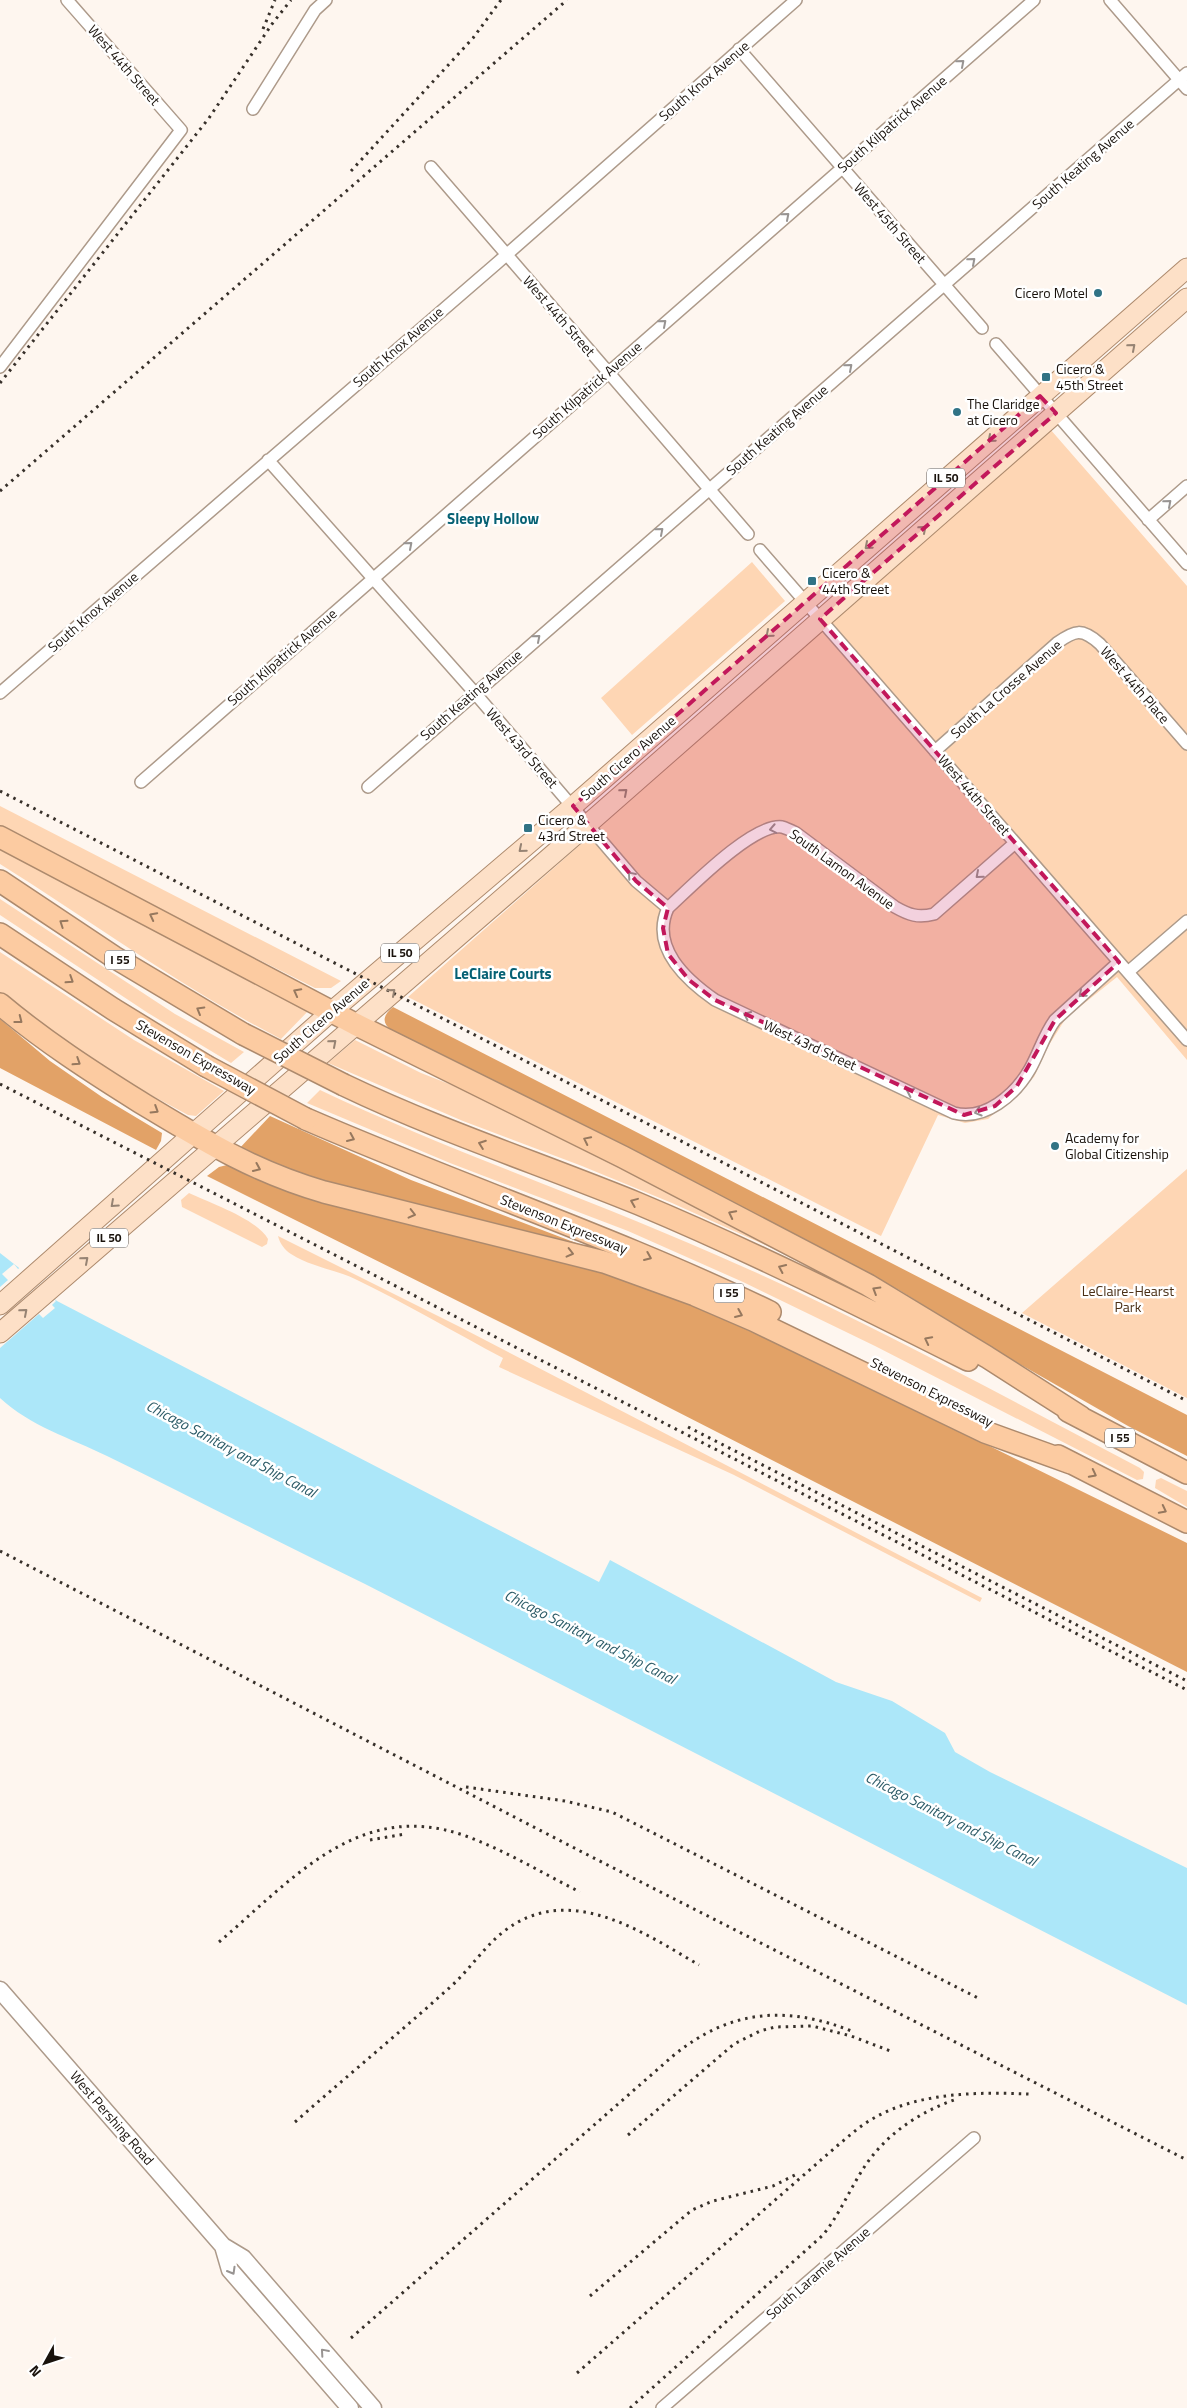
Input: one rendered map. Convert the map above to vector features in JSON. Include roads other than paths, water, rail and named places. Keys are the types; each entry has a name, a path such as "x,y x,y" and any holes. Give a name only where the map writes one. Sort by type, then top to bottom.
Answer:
{"highway":[{"path":"0,837 355,1024 623,1157 868,1285 979,1352 1081,1417"},
{"name":"I 55","path":"0,881 114,957 242,1034 344,1085 397,1111 640,1205 817,1284 1081,1417 1187,1473"},
{"name":"Stevenson Expressway","path":"0,934 114,1009 206,1066 306,1118 429,1171 595,1235 683,1272 839,1345 1187,1522"},
{"path":"0,1004 70,1057 213,1147 285,1180 324,1192 604,1262 644,1275 753,1320 985,1432 1071,1463"}],"main road":[{"name":"South Cicero Avenue","path":"0,1305 332,1011 573,806 1187,268"},
{"name":"South Cicero Avenue","path":"0,1333 588,824 1187,298"},
{"name":"West Pershing Road","path":"0,1990 223,2246 243,2258 373,2408"},
{"name":"West Pershing Road","path":"223,2246 230,2270 350,2408"}],"street":[{"name":"West 44th Street","path":"0,366 181,130 67,0"},
{"path":"253,109 315,10 326,0"},
{"name":"South Knox Avenue","path":"0,692 506,255 796,0"},
{"name":"South Kilpatrick Avenue","path":"141,782 372,577 1034,0"},
{"path":"1110,0 1184,81"},
{"name":"West 45th Street","path":"739,49 982,328"},
{"name":"South Keating Avenue","path":"368,787 474,692 709,488 1184,81"},
{"name":"West 44th Street","path":"431,167 748,534"},
{"path":"996,344 1187,564"},
{"name":"West 43rd Street","path":"268,460 474,692 636,881 668,908 664,916 663,928 668,954 701,990 714,1000 954,1113 964,1115 975,1114 995,1106 1006,1097 1024,1078 1047,1030 1061,1012 1119,962"},
{"path":"1148,520 1187,486"},
{"name":"West 44th Street","path":"760,550 1187,1040"},
{"name":"South La Crosse Avenue","path":"935,751 1057,643 1069,634 1080,631"},
{"name":"West 44th Place","path":"1080,631 1091,636 1100,644 1187,744"},
{"name":"South Lamon Avenue","path":"668,908 744,841 767,829 781,827 796,833 895,908 908,915 922,917 934,914 1015,842"},
{"path":"1128,972 1187,920"},
{"name":"South Laramie Avenue","path":"662,2408 974,2138"}],"water":[{"name":"Chicago Sanitary and Ship Canal","path":"0,1253 57,1301 599,1582 610,1560 836,1682 892,1701 945,1733 955,1752 990,1772 1187,1868 1187,2005 365,1584 107,1456 51,1431 24,1416 0,1398"}],"railway":[{"path":"263,29 275,0"},
{"path":"0,383 209,118 272,24 291,0"},
{"path":"351,171 473,38 501,0"},
{"path":"0,491 567,0"},
{"path":"0,791 1187,1401"},
{"path":"0,1084 1187,1690"},
{"path":"688,1427 1187,1681"},
{"path":"0,1551 584,1853 1187,2160"},
{"path":"466,1787 565,1801 612,1812 980,1999"},
{"path":"219,1942 273,1894 329,1852 359,1837 391,1828 425,1827 463,1835 508,1854 580,1892"},
{"path":"370,1840 405,1834"},
{"path":"295,2122 448,1989 495,1939 528,1917 553,1911 578,1911 604,1917 629,1926 653,1938 699,1965"},
{"path":"351,2338 674,2055 695,2040 717,2028 738,2020 760,2016 783,2015 806,2018 829,2023 854,2032"},
{"path":"628,2135 734,2044 760,2031 775,2027 812,2026 851,2036 893,2052"},
{"path":"577,2373 837,2146 869,2121 892,2109 930,2098 990,2093 1029,2094"},
{"path":"630,2408 823,2235 871,2157 891,2136 914,2119 954,2100"},
{"path":"590,2296 692,2210 713,2201 773,2186 799,2173"}],"place":[{"name":"Cicero Motel","path":"1098,293"},
{"name":"Cicero & 45th Street","path":"1046,377"},
{"name":"The Claridge at Cicero","path":"957,412"},
{"name":"Cicero & 44th Street","path":"812,581"},
{"name":"Cicero & 43rd Street","path":"528,828"},
{"name":"Academy for Global Citizenship","path":"1055,1146"}],"district":[{"name":"Sleepy Hollow","path":"493,519"},
{"name":"LeClaire Courts","path":"503,974"}],"park label":[{"name":"LeClaire-Hearst Park","path":"1128,1299"}]}
